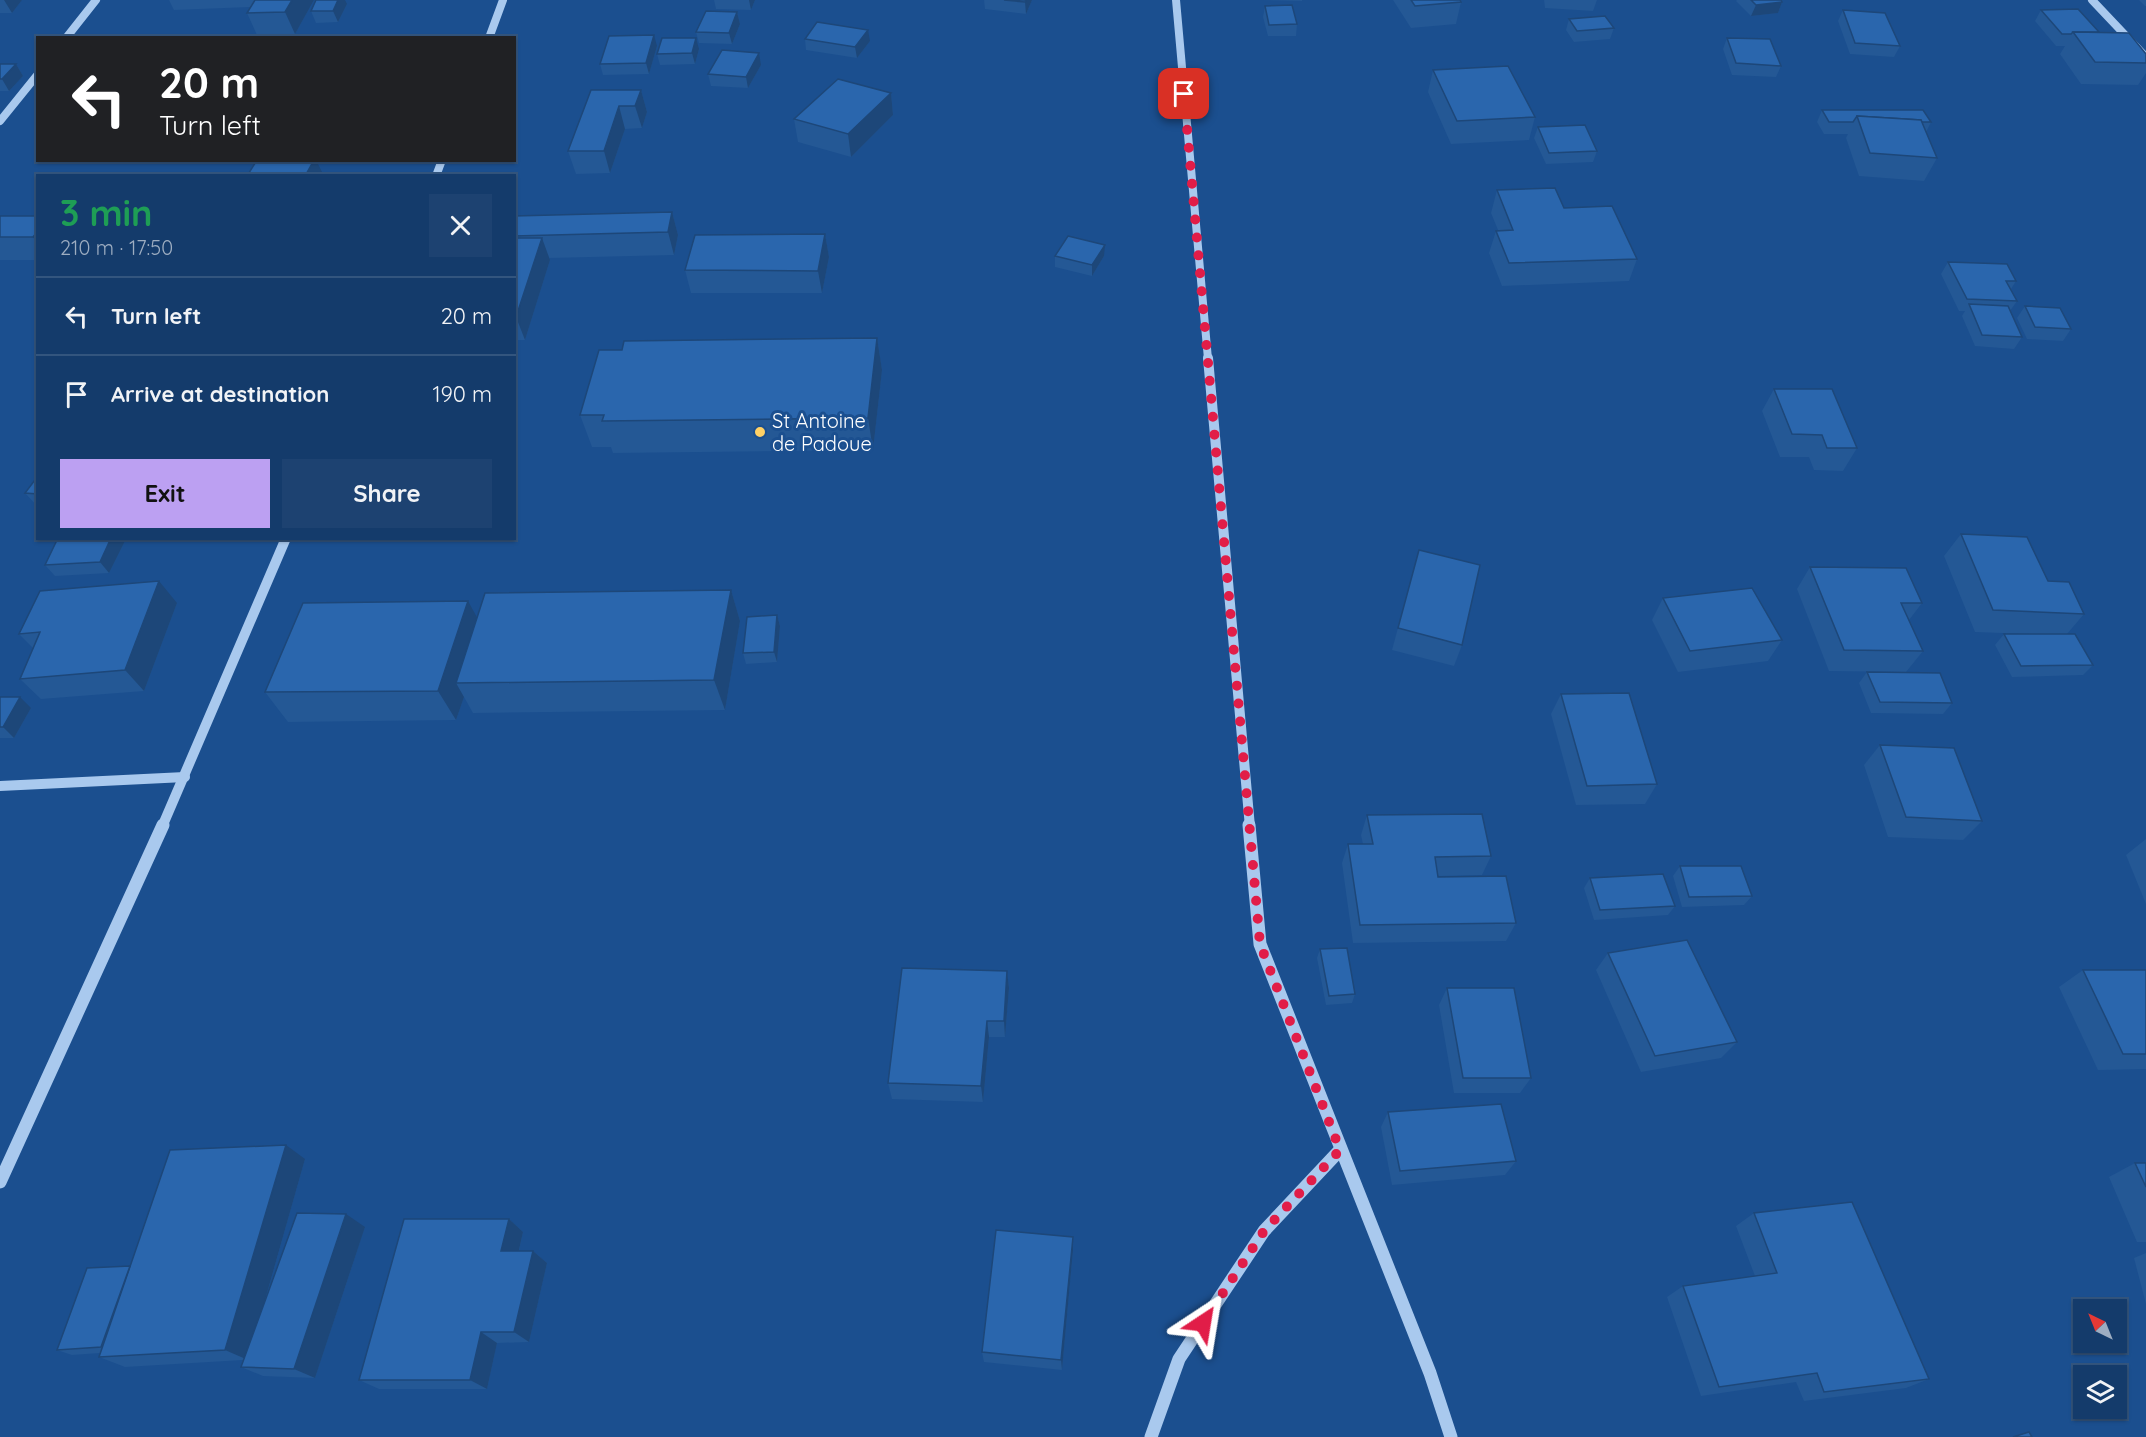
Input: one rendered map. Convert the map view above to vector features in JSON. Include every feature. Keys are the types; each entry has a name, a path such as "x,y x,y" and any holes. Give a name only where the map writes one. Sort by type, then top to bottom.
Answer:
{"street":[{"path":"68,36 96,0"},
{"path":"490,36 503,0"},
{"path":"1176,0 1260,944 1430,1373 1451,1437"},
{"path":"2092,0 2146,57"},
{"path":"0,121 36,76"},
{"path":"0,1182 185,777 285,540"},
{"path":"0,786 185,777"},
{"path":"1151,1437 1179,1359 1264,1231 1340,1150"}],"building":[{"path":"255,0 292,0 285,12 247,13"},
{"path":"316,0 338,0 333,11 311,11"},
{"path":"1411,0 1460,0 1461,2 1415,6"},
{"path":"1751,0 1781,0 1782,2 1756,5"},
{"path":"1292,5 1297,24 1269,25 1265,6"},
{"path":"2078,9 2099,32 2062,34 2041,10"},
{"path":"1843,10 1885,13 1900,46 1855,43"},
{"path":"706,11 737,12 729,33 696,32"},
{"path":"1605,16 1614,28 1577,31 1569,19"},
{"path":"817,22 868,30 855,47 805,39"},
{"path":"2073,32 2129,33 2146,54 2146,63 2095,62"},
{"path":"654,35 646,63 600,64 609,36"},
{"path":"662,38 696,38 692,53 657,54"},
{"path":"1727,38 1770,39 1781,66 1736,63"},
{"path":"722,50 759,53 746,77 708,74"},
{"path":"0,64 16,64 0,79"},
{"path":"1508,66 1535,117 1457,121 1433,70"},
{"path":"838,79 891,93 848,134 794,119"},
{"path":"591,90 641,90 635,106 619,106 604,151 568,151"},
{"path":"1822,110 1923,110 1931,122 1857,116 1853,122 1829,122"},
{"path":"1857,116 1921,120 1937,158 1870,153"},
{"path":"1585,125 1597,151 1549,153 1538,127"},
{"path":"256,162 313,162 306,174 248,174"},
{"path":"1555,188 1564,208 1612,206 1637,259 1509,263 1496,231 1513,230 1497,190"},
{"path":"672,212 668,232 516,236 516,216"},
{"path":"0,216 36,216 36,233 33,237 0,237"},
{"path":"825,234 818,271 685,270 695,235"},
{"path":"1068,236 1105,245 1092,265 1055,256"},
{"path":"516,238 542,238 516,317"},
{"path":"1948,262 2007,264 2016,281 2006,281 2017,301 1967,299"},
{"path":"1969,304 2008,306 2022,337 1982,335"},
{"path":"2025,306 2060,308 2071,329 2035,327"},
{"path":"877,338 868,418 602,421 604,415 580,415 599,350 622,350 624,341"},
{"path":"1774,389 1832,389 1857,448 1827,448 1822,435 1792,434"},
{"path":"36,479 36,494 25,493"},
{"path":"1961,534 2027,537 2048,581 2069,582 2084,614 1993,610"},
{"path":"57,540 110,540 100,562 45,565"},
{"path":"1419,550 1480,565 1462,645 1398,628"},
{"path":"1810,567 1906,568 1922,603 1901,603 1923,651 1844,650"},
{"path":"159,581 125,670 20,679 40,632 19,634 40,591"},
{"path":"1752,588 1782,640 1690,651 1663,598"},
{"path":"731,590 714,680 456,683 485,593"},
{"path":"468,601 438,691 265,692 303,603"},
{"path":"777,615 774,652 743,653 747,617"},
{"path":"2004,634 2075,634 2093,665 2021,666"},
{"path":"1867,672 1940,673 1952,703 1880,702"},
{"path":"1629,693 1657,784 1587,786 1561,694"},
{"path":"0,697 20,697 3,727 0,727"},
{"path":"1880,745 1954,748 1982,821 1906,817"},
{"path":"1482,814 1491,856 1435,857 1438,877 1506,876 1516,923 1360,925 1348,844 1373,844 1367,815"},
{"path":"1680,866 1741,866 1752,896 1689,897"},
{"path":"1663,874 1675,906 1600,910 1590,878"},
{"path":"1687,940 1737,1042 1655,1056 1608,953"},
{"path":"1347,948 1355,994 1329,996 1320,949"},
{"path":"902,968 1007,971 1004,1021 987,1021 981,1086 888,1083"},
{"path":"2083,970 2146,970 2146,1054 2123,1054"},
{"path":"1447,988 1514,988 1531,1078 1463,1078"},
{"path":"1501,1104 1516,1161 1400,1171 1388,1112"},
{"path":"286,1145 225,1350 99,1357 170,1150"},
{"path":"2135,1163 2146,1163 2146,1187"},
{"path":"1852,1202 1929,1379 1824,1392 1817,1373 1719,1387 1683,1286 1777,1273 1754,1213"},
{"path":"297,1213 346,1214 294,1369 241,1367"},
{"path":"404,1219 509,1219 501,1251 533,1251 514,1332 481,1332 470,1380 359,1380"},
{"path":"996,1230 1073,1237 1061,1360 982,1352"},
{"path":"130,1266 101,1347 57,1350 87,1268"},
{"path":"2029,1432 2032,1437 2013,1437"}],"place":[{"name":"St Antoine de Padoue","path":"760,432"}],"route":[{"path":"1184,94 1260,944 1340,1150 1264,1231 1203,1323"}]}
